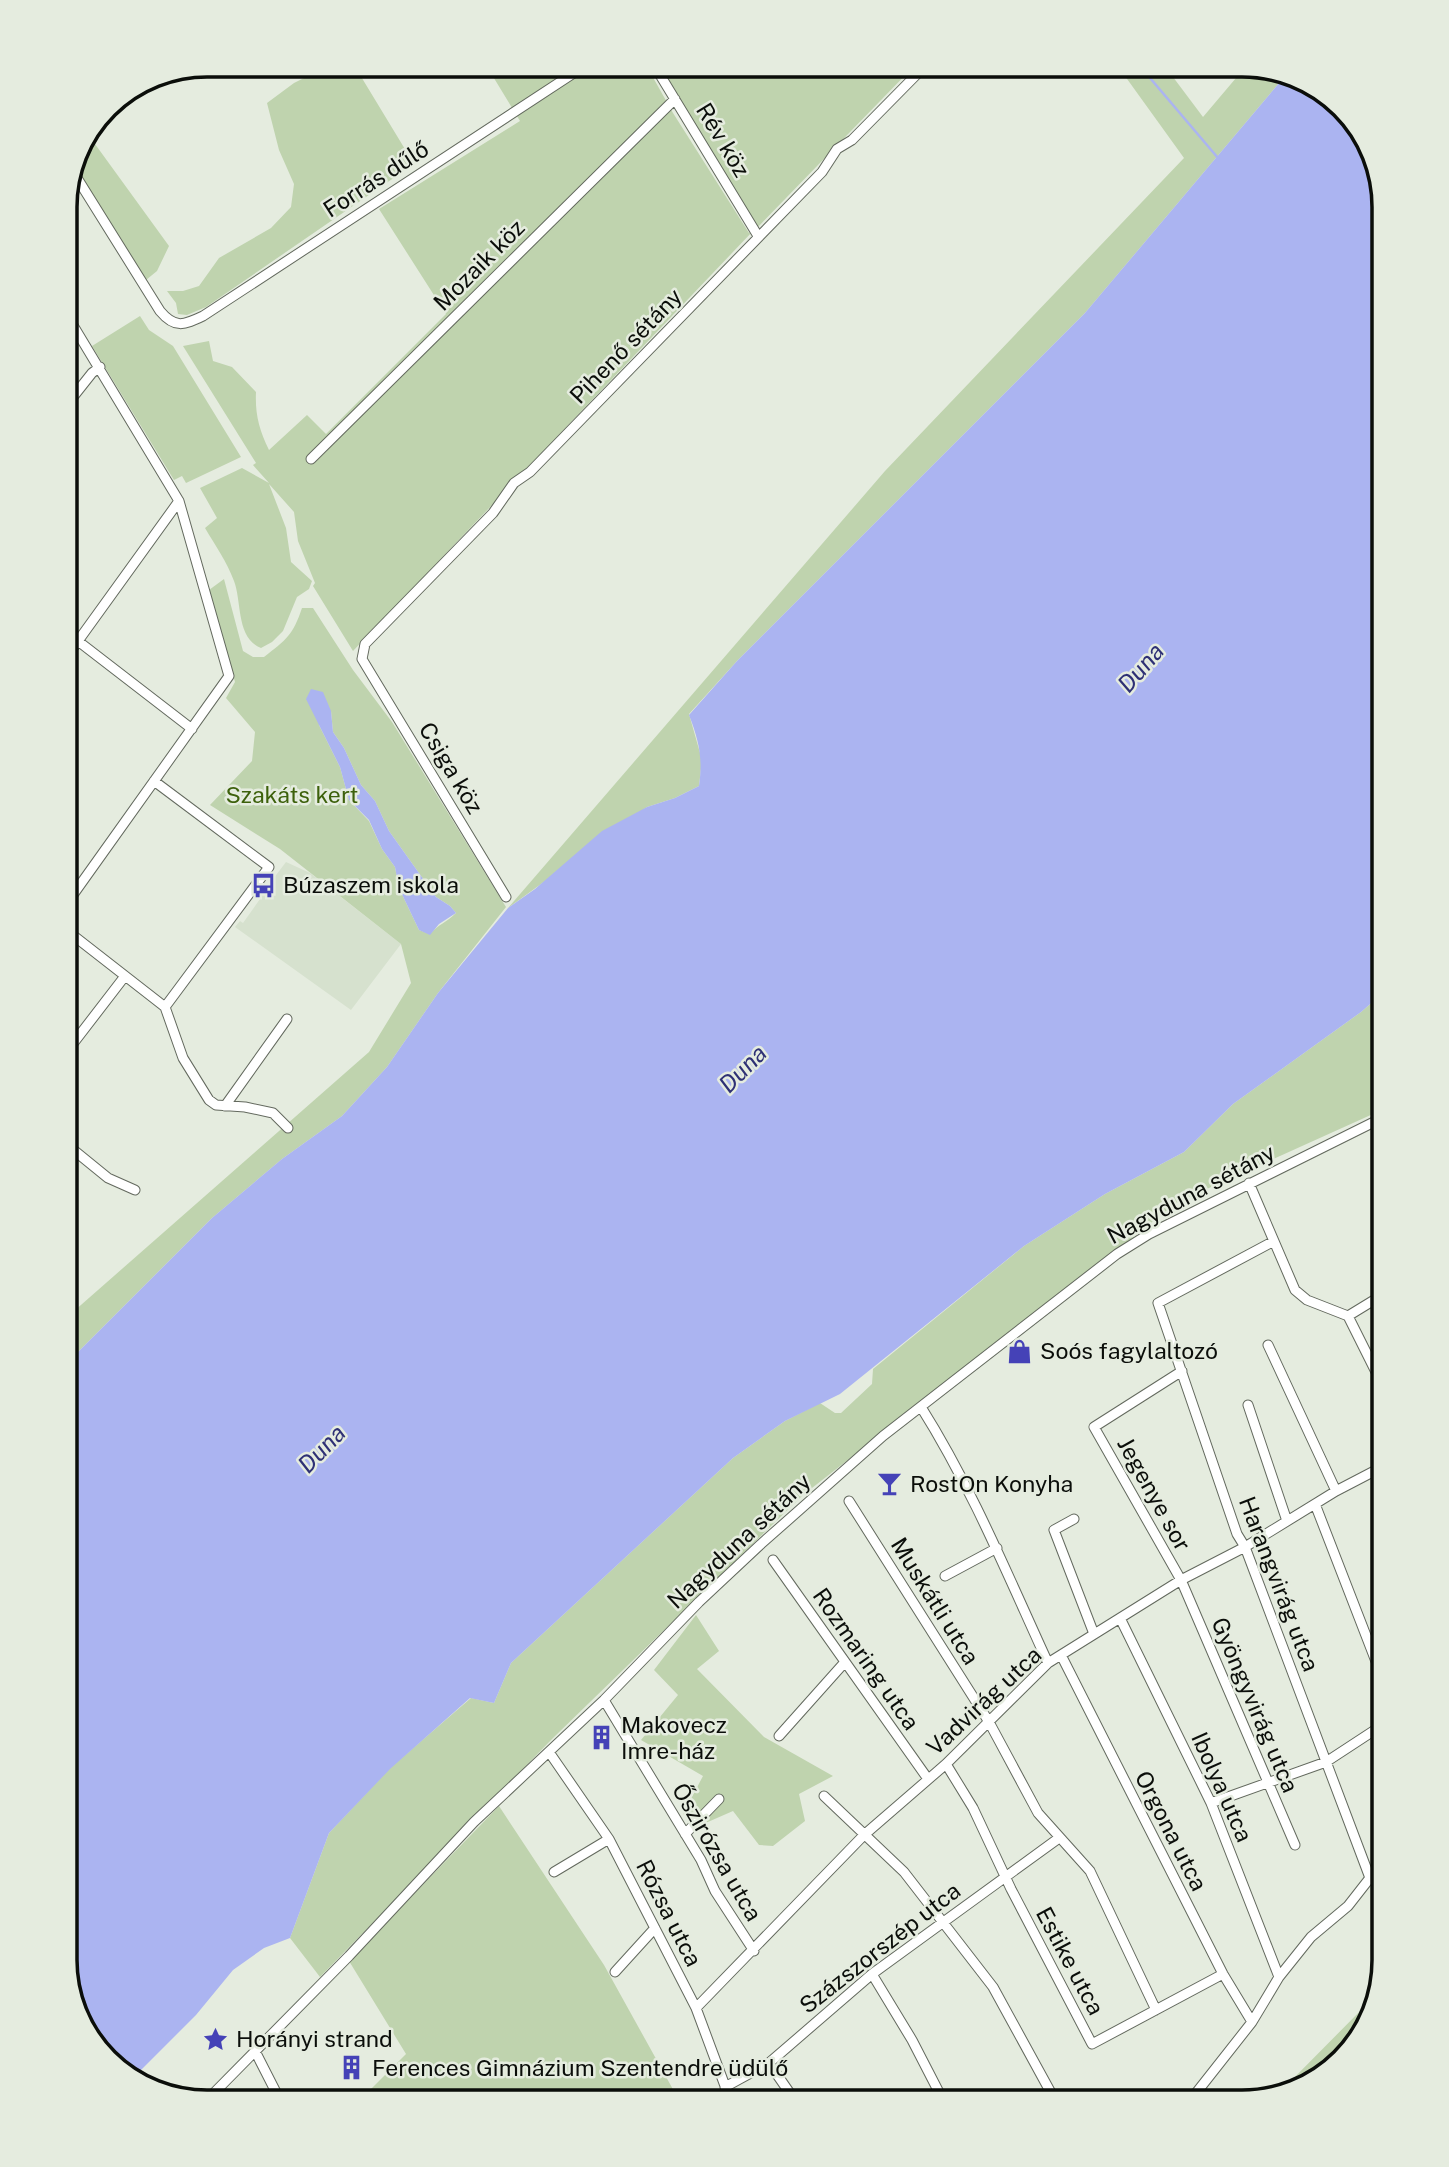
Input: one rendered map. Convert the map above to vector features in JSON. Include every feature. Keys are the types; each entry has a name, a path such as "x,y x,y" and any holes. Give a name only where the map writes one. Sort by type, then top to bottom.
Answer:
{"street":[{"name":"Forrás dűlő","path":"79,181 160,311 168,321 185,325 203,316 568,77"},
{"name":"Rév köz","path":"661,77 758,236"},
{"name":"Pihenő sétány","path":"362,659 365,644 493,513 514,483 530,472 722,277 821,172 837,149 852,140 914,77"},
{"name":"Mozaik köz","path":"311,459 675,99"},
{"path":"77,331 179,501 229,676 77,889"},
{"path":"77,392 100,367"},
{"path":"179,501 78,641 192,729"},
{"name":"Csiga köz","path":"362,659 506,898"},
{"path":"154,781 269,867 165,1007"},
{"path":"77,938 165,1007 183,1058 209,1100 216,1105 272,1113 288,1128"},
{"path":"77,1038 125,976"},
{"path":"225,1106 287,1019"},
{"name":"Nagyduna sétány","path":"217,2090 358,1946 474,1822 604,1700 699,1602 883,1436 1117,1254 1149,1234 1372,1123"},
{"path":"77,1153 108,1178 135,1190"},
{"path":"1249,1183 1298,1294 1348,1316 1372,1364"},
{"name":"Harangvirág utca","path":"1274,1241 1158,1303 1237,1534 1245,1547 1370,1878"},
{"path":"1348,1316 1372,1301"},
{"path":"1268,1345 1336,1491"},
{"name":"Jegenye sor","path":"1181,1580 1094,1427 1182,1371"},
{"path":"1248,1405 1287,1521"},
{"path":"921,1407 944,1444 997,1548 1048,1663"},
{"name":"Vadvirág utca","path":"696,2008 864,1835 946,1764 1048,1663 1181,1580 1245,1547 1336,1491 1372,1472"},
{"name":"Muskátli utca","path":"849,1501 989,1722 1038,1813 1090,1871 1156,2010"},
{"path":"1315,1504 1372,1651"},
{"path":"1074,1519 1054,1530 1094,1634"},
{"path":"945,1576 997,1548"},
{"name":"Rozmaring utca","path":"773,1560 928,1779"},
{"name":"Gyöngyvirág utca","path":"1181,1580 1295,1845"},
{"name":"Ibolya utca","path":"1120,1618 1211,1803 1279,1977"},
{"name":"Orgona utca","path":"1060,1656 1223,1974 1252,2022"},
{"path":"779,1736 845,1662"},
{"name":"Őszirózsa utca","path":"604,1700 701,1860 715,1891 754,1951"},
{"path":"1211,1803 1326,1762 1372,1732"},
{"name":"Rózsa utca","path":"549,1752 609,1839 696,2008 726,2090"},
{"name":"Estike utca","path":"946,1764 973,1808 1005,1877 1092,2044 1223,1974"},
{"path":"824,1796 904,1872 943,1921 993,1987 1049,2090"},
{"path":"685,1834 719,1798"},
{"name":"Százszorszép utca","path":"725,2087 769,2063 872,1974 1059,1838"},
{"path":"554,1872 609,1839"},
{"path":"1198,2090 1252,2022 1279,1977 1311,1937 1348,1906 1372,1875"},
{"path":"615,1972 655,1928"},
{"path":"872,1974 912,2040 938,2090"},
{"path":"255,2051 275,2090"},
{"path":"769,2063 788,2090"}],"shaded area":[{"path":"286,862 310,873 401,944 351,1010 235,927 240,921 243,923 260,899 257,896 260,891 266,894 270,889 267,887"}],"green space":[{"path":"306,77 361,77 414,164 206,307 187,315 178,314 176,303 167,291 183,291 199,286 219,258 271,228 291,207 294,184 279,150 267,103"},
{"path":"493,77 653,77 749,233 752,232 353,651 313,586 315,583 298,541 294,512 269,484 286,528 291,562 312,581 309,589 297,597 283,631 261,648 247,636 234,581 205,528 217,518 200,488 242,468 269,483 253,465 256,463 183,346 209,341 213,361 232,367 256,392 258,422 269,450 307,415 326,434 446,314 379,209 520,121"},
{"path":"666,77 903,77 757,228"},
{"path":"1126,77 1173,77 1203,117 1237,77 1279,83 1085,313 737,661 689,714 702,760 699,786 675,798 647,807 508,908 885,471 1184,158"},
{"path":"94,143 169,246 157,271 146,280 81,175"},
{"path":"140,316 149,330 173,346 241,457 186,483 182,476 174,480 92,346"},
{"name":"Szakáts kert","path":"224,579 243,651 253,657 264,657 278,646 292,631 302,608 313,608 353,670 392,722 506,907 438,993 387,1067 342,1116 282,1159 212,1218 77,1353 77,1308 369,1052 411,983 401,944 280,849 210,805 252,761 255,732 226,698 235,682 209,590","holes":["331,711 333,732 344,748 361,785 375,801 389,831 436,897 456,913 430,934 419,930 399,888 395,867 382,849 369,821 349,800 340,767 319,725"]},
{"path":"1372,1002 1372,1114 1178,1202 803,1495 553,1738 320,1977 290,1938 329,1833 389,1769 471,1698 494,1703 511,1663 733,1458 785,1421 820,1403 835,1413 841,1413 872,1384 873,1369 1024,1246 1105,1194 1184,1152 1233,1104"},
{"path":"696,1615 719,1651 697,1669 764,1737 833,1776 799,1794 805,1821 773,1846 759,1845 733,1811 701,1825 683,1814 703,1776 641,1740 678,1695 654,1670"},
{"path":"499,1806 604,1965 673,2090 370,2090 406,2054 349,1961"},
{"path":"1363,2009 1355,2025 1334,2052 1307,2073 1292,2080"}],"water":[{"name":"Duna","path":"1279,83 1300,90 1328,109 1355,142 1368,173 1372,206 1372,1002 1233,1104 1184,1152 1105,1194 1024,1246 840,1394 785,1421 733,1458 511,1663 494,1703 470,1698 390,1769 329,1833 290,1938 264,1948 233,1970 196,2015 140,2071 115,2052 94,2025 81,1994 78,1977 77,1353 212,1218 282,1159 342,1116 387,1067 438,993 508,908 535,889 602,831 647,807 675,798 699,786 699,750 689,715 737,661 1085,313"},
{"path":"311,689 323,692 331,711 333,732 344,748 361,785 375,801 389,831 436,897 456,913 439,924 430,935 419,930 399,888 395,867 382,849 369,820 349,800 340,767 306,699"}],"waterway":[{"path":"1149,77 1218,158"}],"place":[{"name":"Búzaszem iskola","path":"263,885"},
{"name":"Soós fagylaltozó","path":"1020,1351"},
{"name":"RostOn Konyha","path":"890,1484"},
{"name":"Makovecz Imre-ház","path":"601,1738"},
{"name":"Horányi strand","path":"216,2039"},
{"name":"Ferences Gimnázium Szentendre üdülő","path":"352,2068"}]}
